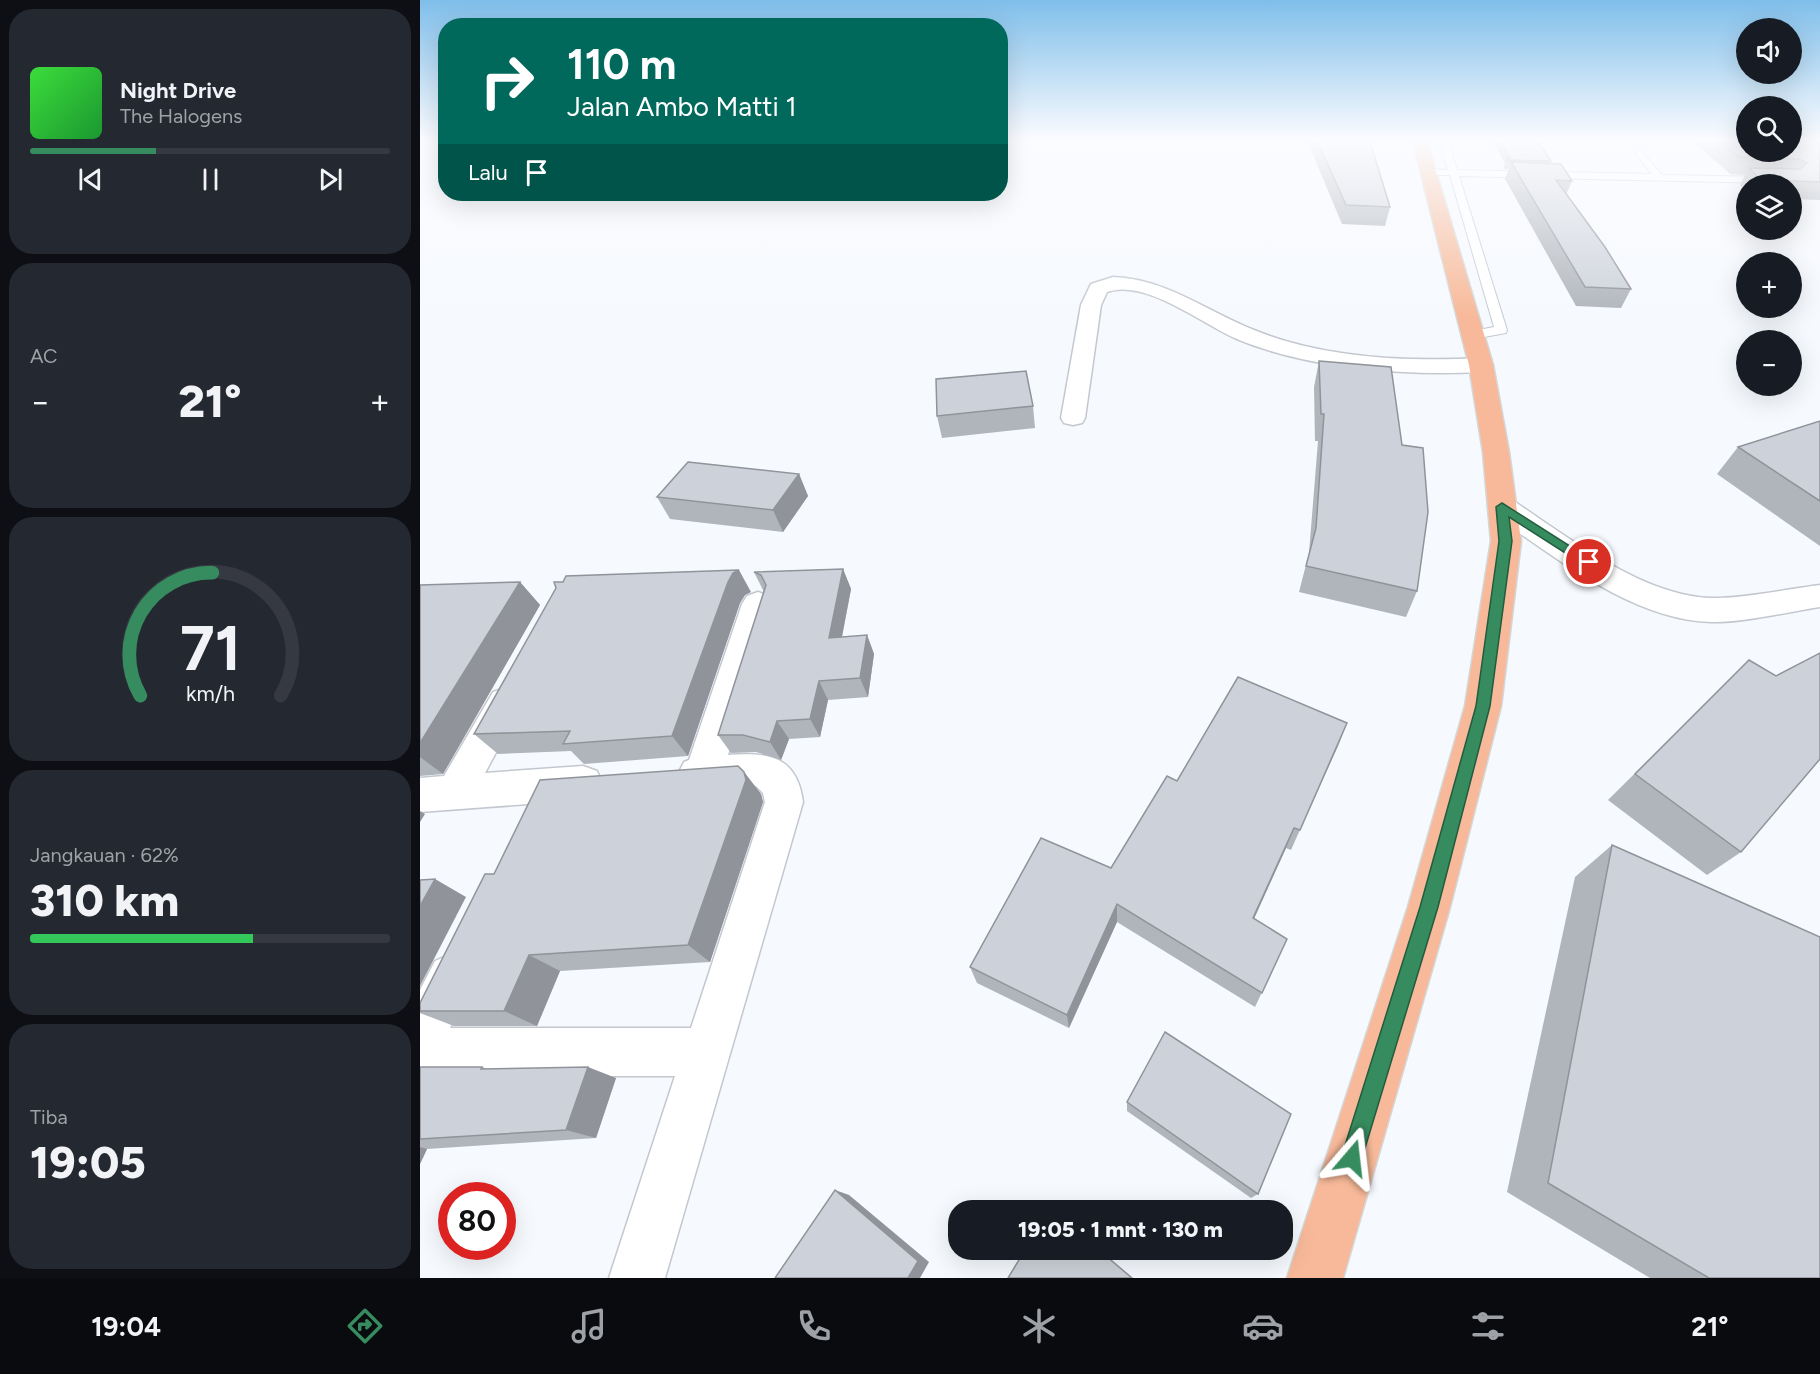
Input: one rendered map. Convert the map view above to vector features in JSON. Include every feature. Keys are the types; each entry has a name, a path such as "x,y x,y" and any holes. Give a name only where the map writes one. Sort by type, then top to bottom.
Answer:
{"highway":[{"path":"1315,1278 1429,907 1483,706 1506,541 1496,452 1446,198"}],"street":[{"path":"1073,418 1091,305 1098,288 1110,282 1139,286 1181,302 1246,335 1311,352 1411,364 1461,367 1477,350"},
{"path":"1502,507 1606,573 1652,595 1696,610 1820,596"},
{"path":"704,774 758,604"},
{"path":"438,793 522,670"},
{"path":"637,1278 784,802 778,779 758,769 658,777"},
{"path":"438,793 614,780"},
{"path":"527,822 546,785"},
{"path":"420,1040 465,948"},
{"path":"420,1053 707,1052"}],"building":[{"path":"1343,198 1387,198 1390,207 1346,205"},
{"path":"1532,198 1569,198 1605,247 1631,289 1585,287"},
{"path":"1319,361 1391,367 1402,445 1423,448 1428,512 1417,591 1306,566 1316,528 1324,414 1321,414"},
{"path":"1026,371 1033,406 937,416 936,379"},
{"path":"1820,421 1820,501 1738,447"},
{"path":"688,462 799,474 773,510 657,497"},
{"path":"843,569 829,638 867,635 860,678 819,681 810,719 777,721 770,742 743,735 718,735 766,585 761,575 754,572"},
{"path":"739,570 733,573 728,582 672,736 563,744 570,731 474,734 556,588 554,582 563,582 566,576"},
{"path":"520,582 420,743 420,585"},
{"path":"1820,653 1820,759 1741,852 1635,774 1749,660 1776,676"},
{"path":"1238,677 1347,723 1300,830 1294,828 1253,918 1287,939 1262,993 1117,904 1067,1015 970,967 1041,838 1111,868 1167,776 1177,781"},
{"path":"738,766 744,772 746,780 688,945 529,955 504,1011 420,1011 420,1003 485,874 494,874 540,780"},
{"path":"1612,845 1820,937 1820,1278 1709,1278 1548,1183"},
{"path":"435,879 420,906 420,880"},
{"path":"1165,1032 1291,1114 1258,1194 1127,1102"},
{"path":"420,1067 482,1067 481,1069 588,1067 566,1130 420,1139"},
{"path":"835,1190 918,1261 908,1278 775,1278"},
{"path":"1019,1260 1111,1260 1132,1278 1008,1278"}],"route":[{"path":"1352,1158 1429,907 1483,706 1506,541 1502,507 1589,562"}]}
